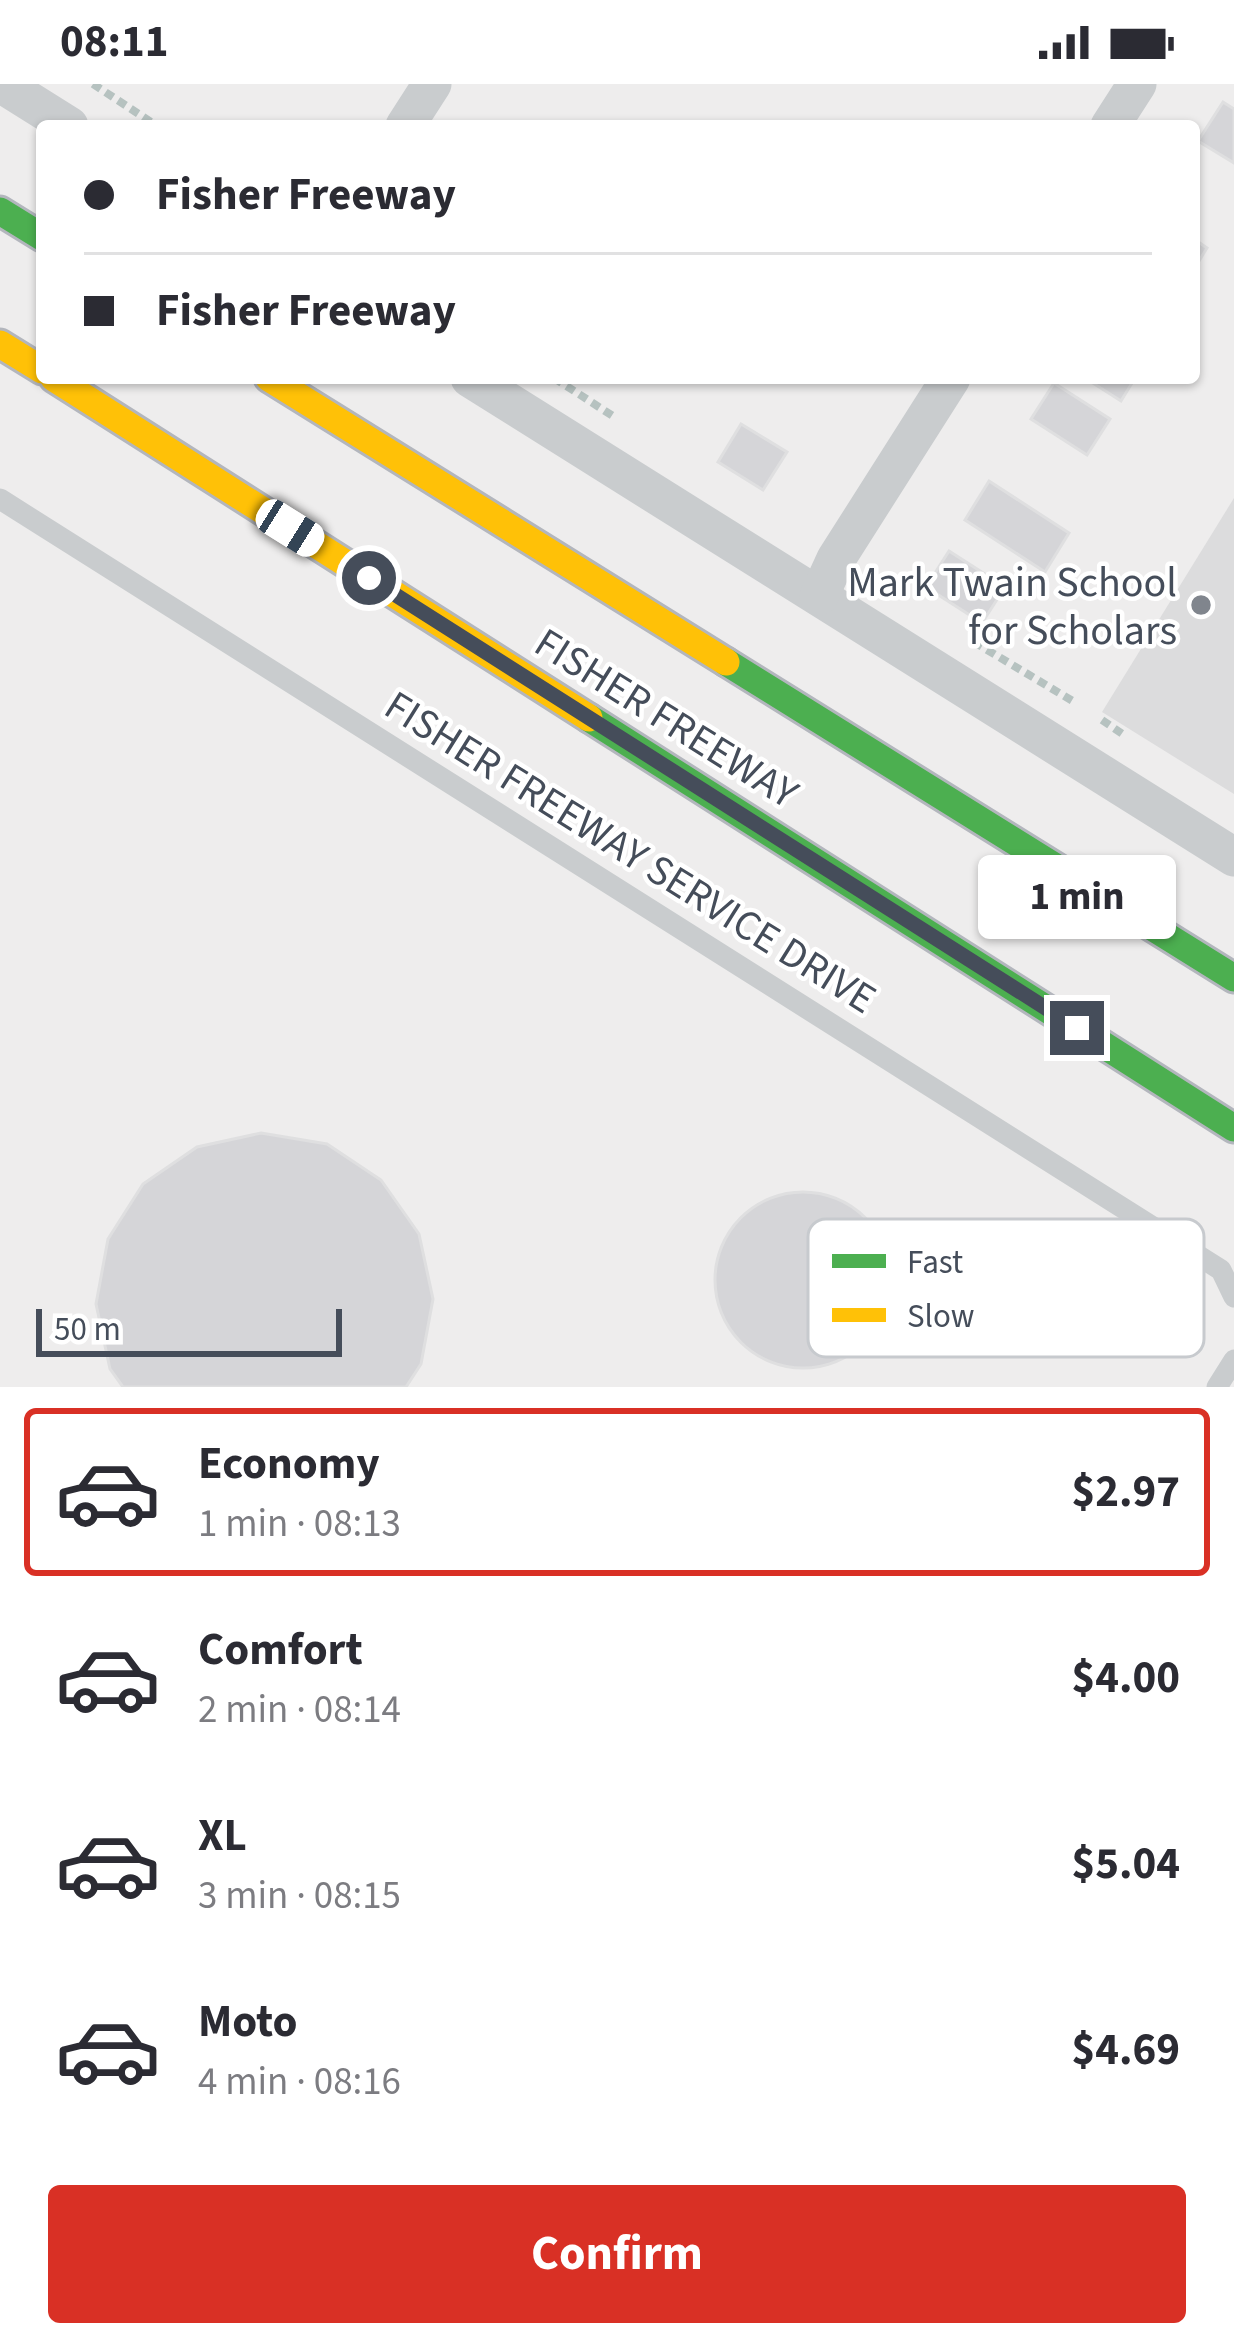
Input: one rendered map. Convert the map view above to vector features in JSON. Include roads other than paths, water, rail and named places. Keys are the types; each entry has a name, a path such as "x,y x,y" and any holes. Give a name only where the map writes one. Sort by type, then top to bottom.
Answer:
{"highway":[{"path":"0,211 36,233"},
{"path":"0,344 36,366"},
{"name":"FISHER FREEWAY","path":"63,384 1234,1128"},
{"name":"FISHER FREEWAY","path":"279,384 1234,978"}],"street":[{"path":"2,84 59,120"},
{"path":"409,120 432,84"},
{"path":"1114,120 1137,84"},
{"path":"480,384 1234,857"},
{"path":"819,596 836,560 947,384"}],"lane":[{"name":"FISHER FREEWAY SERVICE DRIVE","path":"0,499 1140,1219"},
{"name":"FISHER FREEWAY SERVICE DRIVE","path":"1204,1259 1221,1270 1234,1297"},
{"path":"1217,1387 1234,1360"}],"place":[{"name":"Mark Twain School for Scholars","path":"1201,605"}]}
